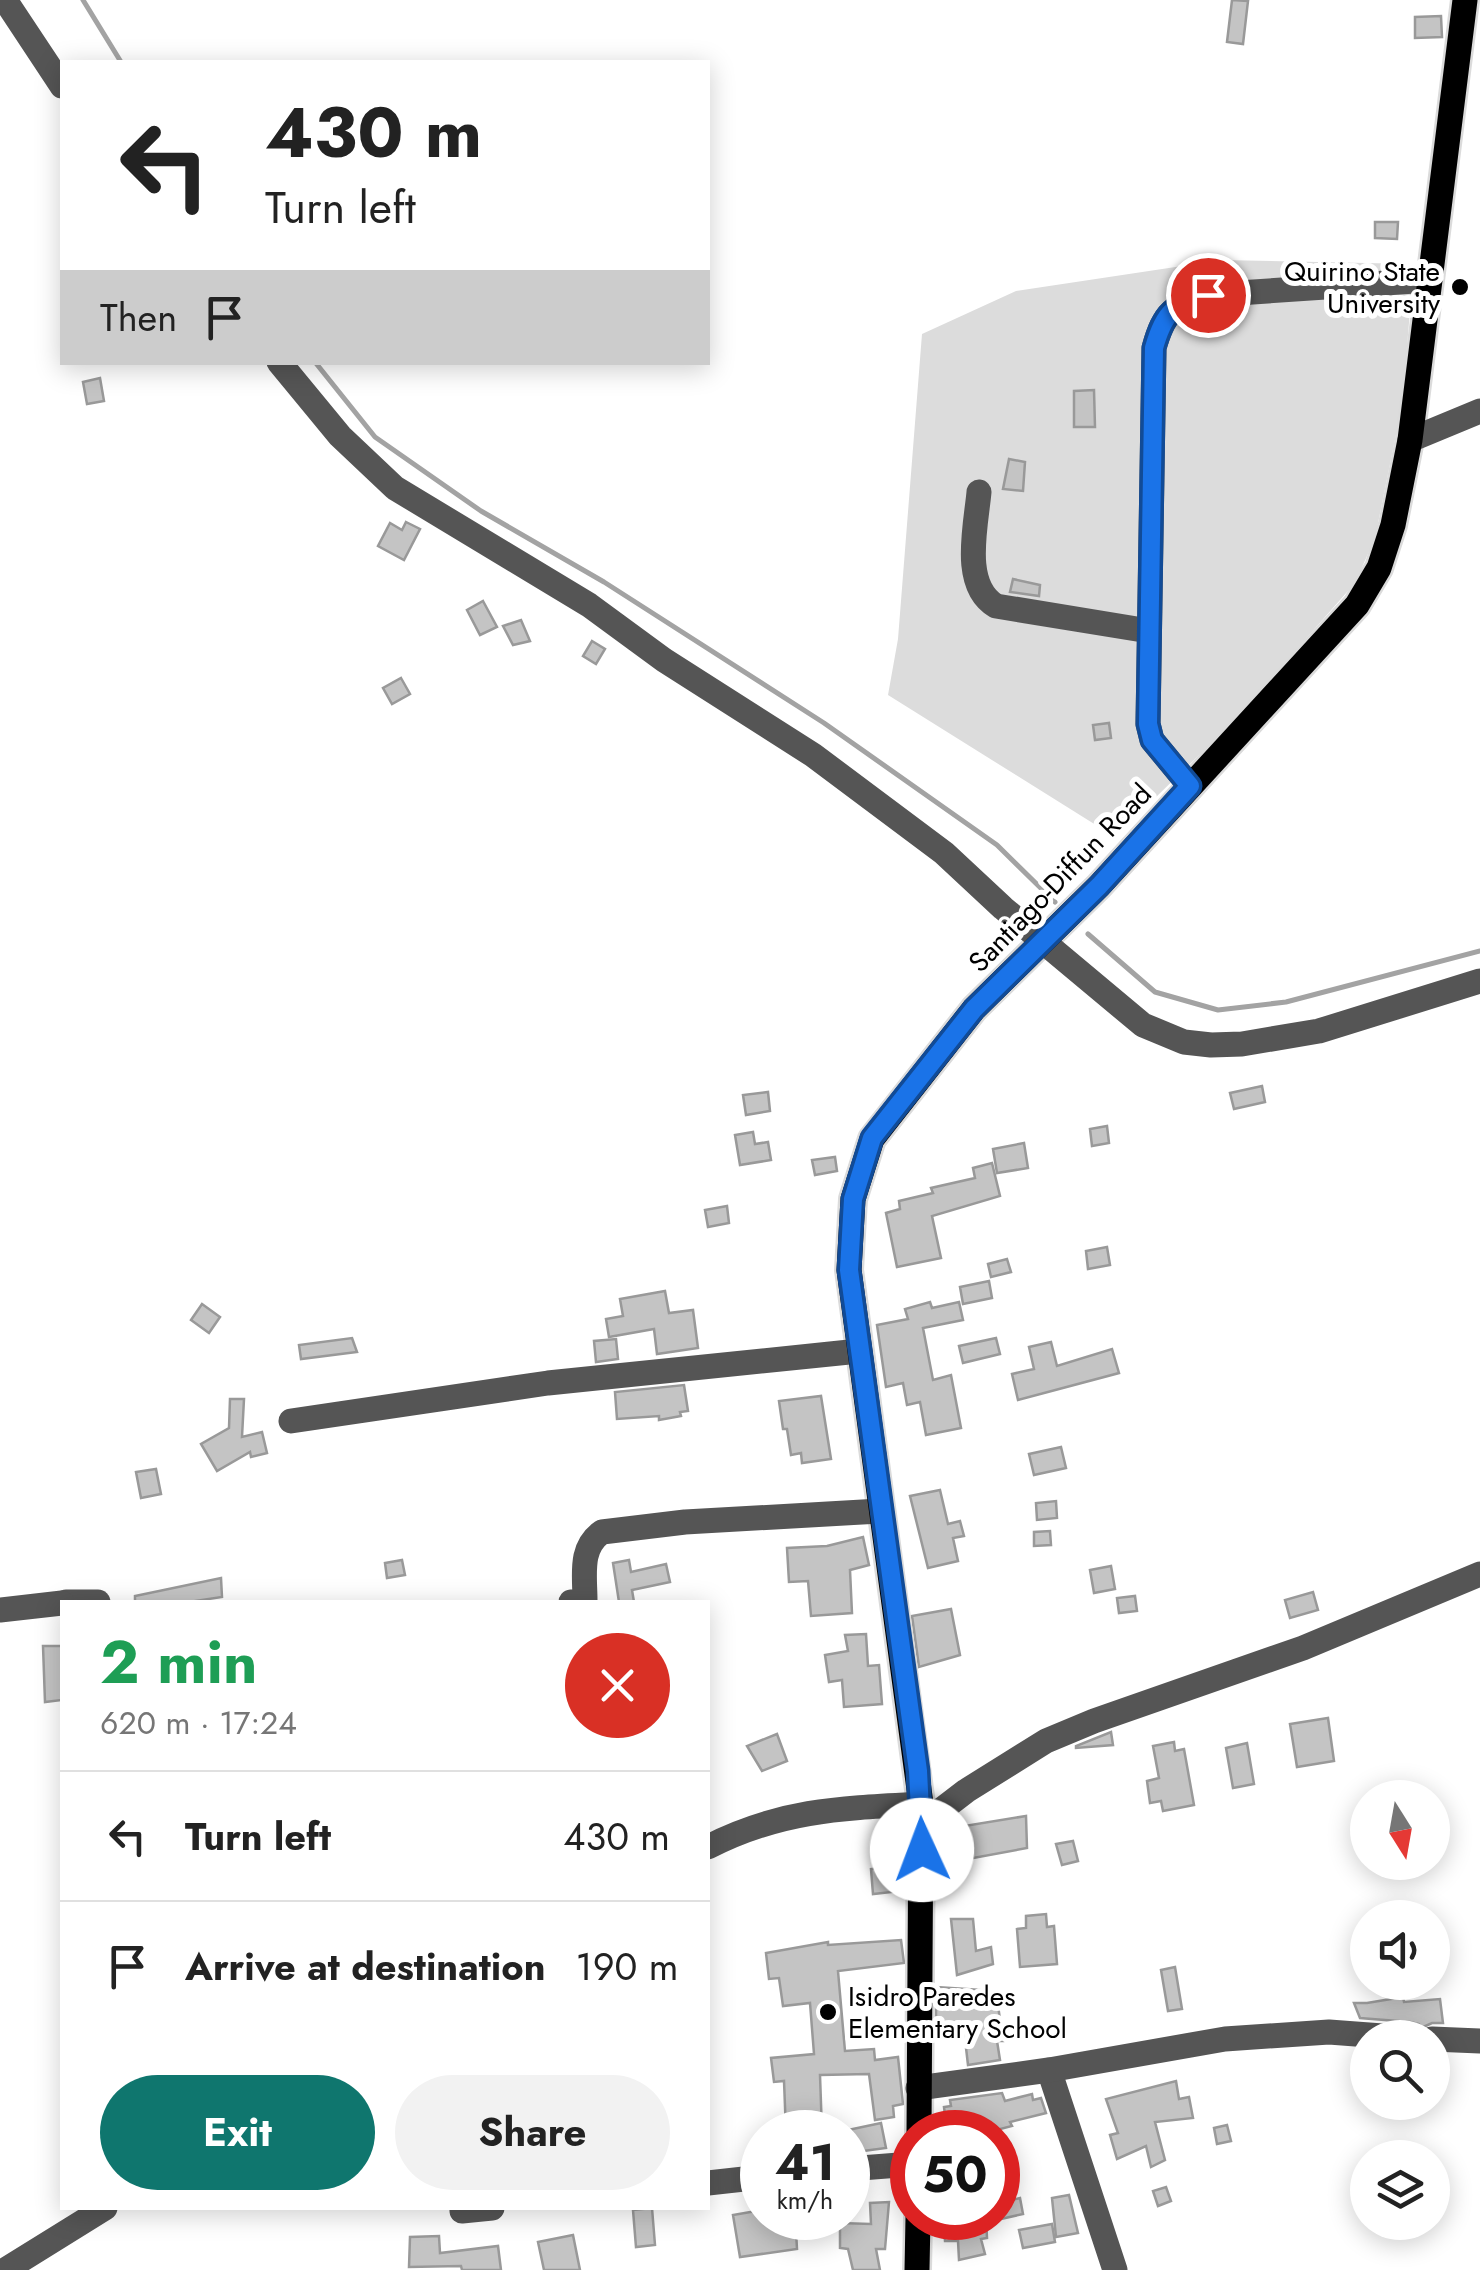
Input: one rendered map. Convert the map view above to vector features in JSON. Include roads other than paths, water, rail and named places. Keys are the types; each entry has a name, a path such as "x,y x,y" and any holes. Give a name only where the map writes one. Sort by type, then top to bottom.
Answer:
{"main road":[{"name":"Santiago-Diffun Road","path":"918,2110 922,1814 858,1351 849,1270 853,1199 872,1138 974,1009 1099,886 1357,604 1379,568 1393,525 1410,440 1465,0"},
{"path":"917,2270 918,2240"}],"street":[{"path":"5,0 60,83"},
{"path":"1190,786 1152,740 1148,724 1154,348 1169,312 1184,302 1208,295 1430,280"},
{"path":"282,365 340,436 395,488 588,606 664,660 813,755 944,853 1042,942 1143,1025 1184,1042 1242,1044 1319,1030 1480,981"},
{"path":"1410,440 1480,411"},
{"path":"978,492 974,575 988,601 996,606 1149,631"},
{"path":"291,1421 548,1383 858,1351"},
{"path":"581,1600 585,1554 591,1540 602,1532 685,1522 880,1511"},
{"path":"710,1845 768,1820 844,1809 922,1814 966,1792 1046,1741 1094,1720 1303,1648 1480,1574"},
{"path":"0,1610 60,1603"},
{"path":"918,2088 1225,2039 1350,2034"},
{"path":"1450,2039 1480,2040"},
{"path":"1049,2070 1115,2270"},
{"path":"710,2183 740,2179"},
{"path":"5,2270 102,2210"},
{"path":"462,2211 472,2210"}],"waterway":[{"path":"83,0 120,60"},
{"path":"317,365 375,437 481,511 604,582 824,723 997,845 1055,902"},
{"path":"1088,934 1155,992 1218,1010 1286,1002 1480,951"}],"place":[{"name":"Quirino State University","path":"1460,287"},
{"name":"Isidro Paredes Elementary School","path":"828,2012"}]}
